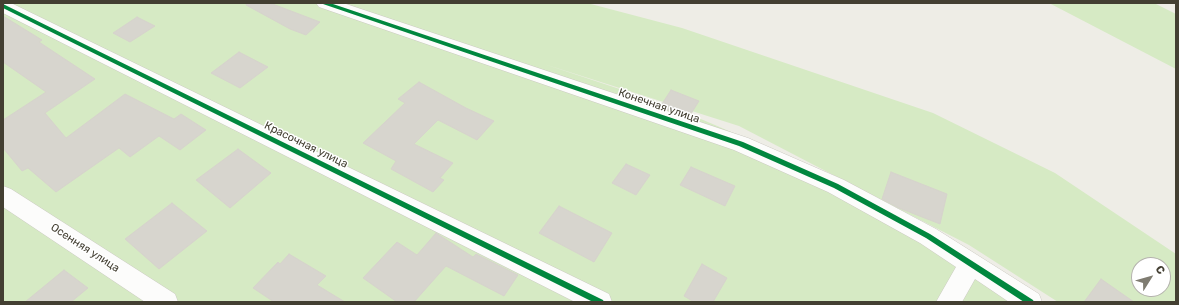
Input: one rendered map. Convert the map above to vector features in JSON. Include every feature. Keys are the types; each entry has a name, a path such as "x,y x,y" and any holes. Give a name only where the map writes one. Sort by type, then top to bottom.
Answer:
{"street":[{"name":"Конечная улица","path":"325,3 741,144 836,186 928,236 1030,302"},
{"name":"Красочная улица","path":"3,6 600,302"},
{"name":"Осенняя улица","path":"3,195 166,302"},
{"path":"948,302 971,264"}],"green space":[{"path":"3,3 587,3 682,28 933,113 1055,173 1176,254 1176,302 1058,302 969,245 866,192 1032,302 3,302","holes":["544,64 739,126 839,178 668,105"]},
{"path":"1049,3 1154,3 1176,14 1176,69"}],"building":[{"path":"247,3 270,3 320,22 306,35 290,29 246,5"},
{"path":"3,16 42,40 39,42 95,79 45,113 66,138 125,94 174,119 181,114 206,130 180,150 159,136 130,157 119,148 56,192 28,168 22,171 3,148 3,120 46,92 3,62"},
{"path":"137,17 155,26 130,42 113,33"},
{"path":"239,52 268,67 240,88 211,73"},
{"path":"419,82 466,108 494,121 477,140 438,120 414,144 453,163 440,178 444,180 433,192 391,169 396,161 363,143 405,103 398,99"},
{"path":"671,90 699,101 689,117 660,107"},
{"path":"238,149 271,173 230,208 196,180"},
{"path":"626,164 650,175 636,195 612,183"},
{"path":"691,167 735,186 725,206 680,185"},
{"path":"891,172 947,194 940,224 899,208 882,199"},
{"path":"172,203 207,231 159,269 125,239"},
{"path":"559,206 612,233 594,262 539,233"},
{"path":"436,233 473,257 476,254 518,275 504,296 446,266 414,302 397,302 363,278 397,242 417,255"},
{"path":"289,254 326,276 317,285 345,302 274,302 253,288 278,262 280,264"},
{"path":"702,264 727,278 713,302 694,302 684,296"},
{"path":"64,270 88,288 71,302 25,302"},
{"path":"1101,279 1134,302 1084,302"}],"cycle path":[{"path":"325,3 741,144 836,186 928,236 1030,302"},
{"path":"3,6 600,302"}]}
